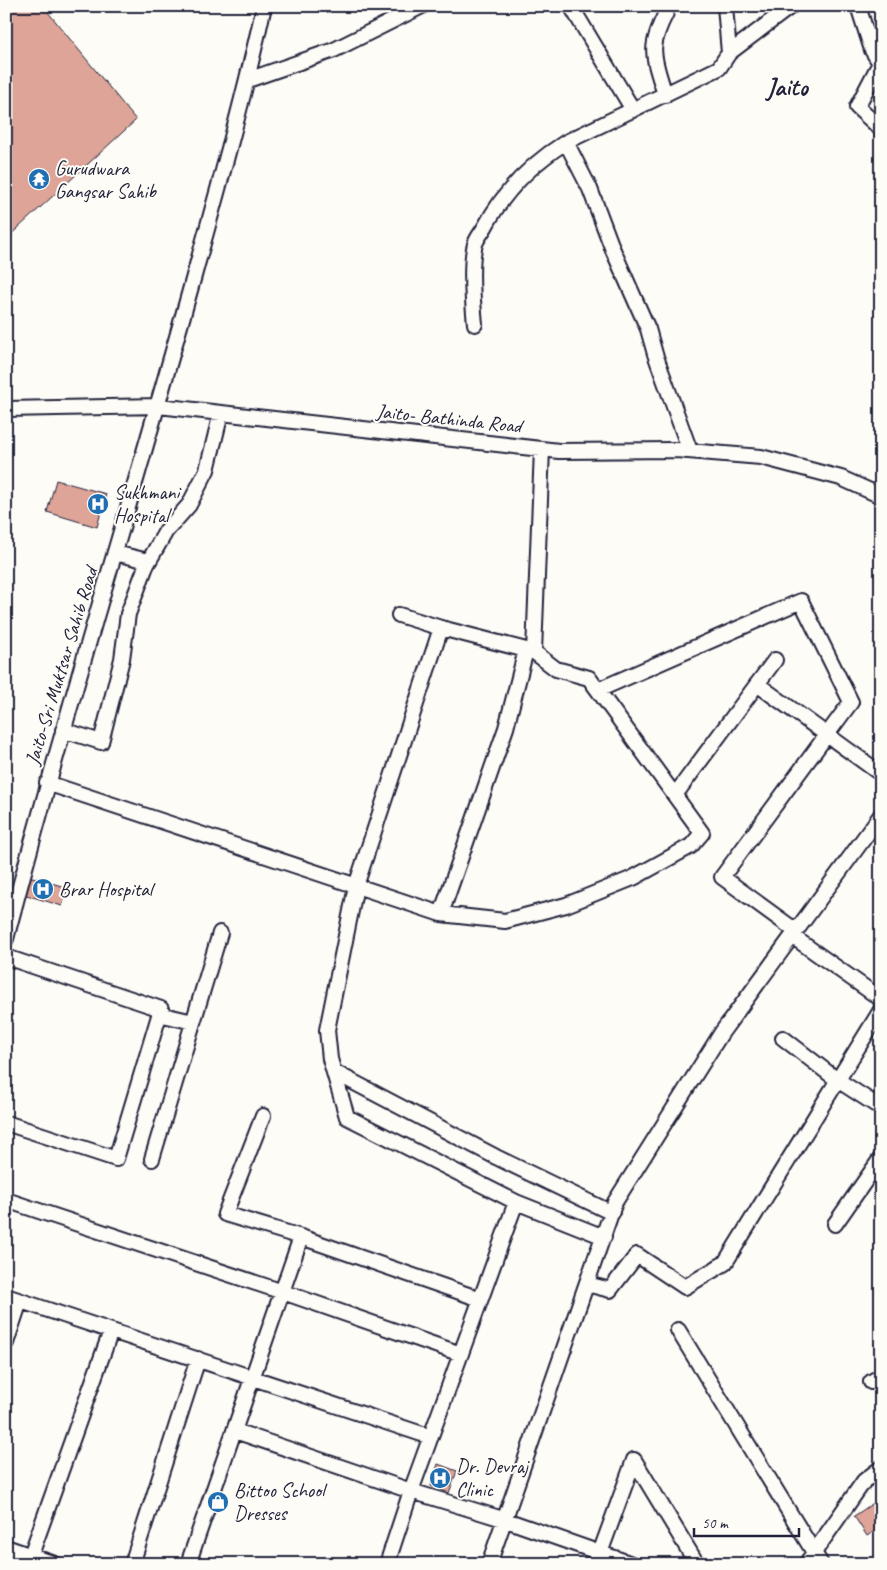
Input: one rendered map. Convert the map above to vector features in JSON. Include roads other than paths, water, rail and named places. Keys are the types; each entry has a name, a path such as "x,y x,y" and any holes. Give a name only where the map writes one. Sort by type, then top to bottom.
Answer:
{"street":[{"name":"Jaito-Sri Muktsar Sahib Road","path":"6,939 47,783 159,406 248,80 264,6"},
{"path":"248,80 334,50 422,6"},
{"path":"570,6 633,110"},
{"path":"664,6 666,13 657,31 652,52 665,94"},
{"path":"725,6 729,53"},
{"path":"475,324 473,291 475,244 491,215 519,178 548,153 566,142 720,68 729,53 791,6"},
{"path":"858,6 872,50 880,63 858,107 881,130"},
{"path":"566,142 590,189 648,329 655,354 690,451"},
{"name":"Jaito- Bathinda Road","path":"6,408 159,406 542,449 690,451 761,457 841,478 881,496"},
{"path":"63,730 101,742 122,659 128,614 148,561 166,531 189,505 207,470 221,413"},
{"path":"441,914 506,728 530,651 542,449"},
{"path":"115,553 148,561"},
{"path":"598,690 801,601 851,702 722,877 881,999"},
{"path":"47,783 441,914 505,921 566,905 633,878 691,846 702,833 589,678 556,669 530,651 399,615"},
{"path":"441,628 356,886 328,1030 330,1059 347,1117 516,1202 604,1237"},
{"path":"675,795 775,660"},
{"path":"757,684 826,736 881,774"},
{"path":"489,1564 506,1520 615,1202 722,1032 881,815"},
{"path":"152,1159 220,933"},
{"path":"6,957 161,1009 116,1159 6,1123"},
{"path":"587,1284 610,1290 637,1255 685,1288 725,1263 774,1186 836,1079 881,1010"},
{"path":"159,1014 193,1022"},
{"path":"783,1038 836,1079 881,1108"},
{"path":"334,1072 496,1157 612,1213"},
{"path":"263,1116 225,1214 301,1237 480,1299"},
{"path":"835,1224 881,1158"},
{"path":"6,1200 283,1292 461,1354"},
{"path":"386,1564 516,1202"},
{"path":"188,1564 254,1378 301,1237"},
{"path":"6,1296 431,1437"},
{"path":"6,1343 20,1301"},
{"path":"678,1330 814,1560 864,1481 881,1468"},
{"path":"31,1555 111,1331"},
{"path":"132,1564 198,1359"},
{"path":"235,1431 411,1491 506,1520 598,1558 632,1564"},
{"path":"598,1558 634,1460 697,1564"},
{"path":"6,1547 55,1564"}],"place":[{"name":"Gurudwara Gangsar Sahib","path":"39,179"},
{"name":"Sukhmani Hospital","path":"98,504"},
{"name":"Brar Hospital","path":"43,889"},
{"name":"Dr. Devraj Clinic","path":"440,1478"},
{"name":"Bittoo School Dresses","path":"218,1502"}],"district":[{"name":"Jaito","path":"787,86"}]}
